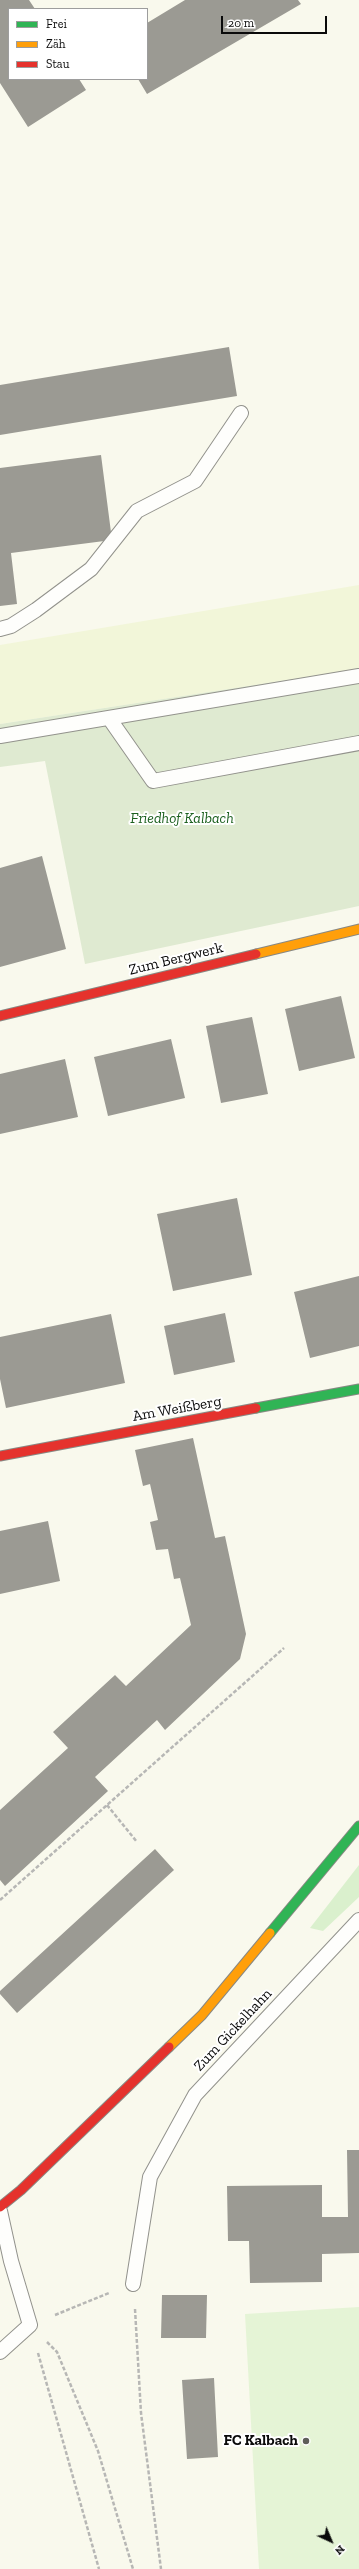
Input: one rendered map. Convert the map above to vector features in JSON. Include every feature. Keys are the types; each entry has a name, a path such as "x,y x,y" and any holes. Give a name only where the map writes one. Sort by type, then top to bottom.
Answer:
{"street":[{"name":"Zum Bergwerk","path":"0,1016 359,929"},
{"name":"Am Weißberg","path":"0,1456 359,1389"},
{"path":"0,2207 21,2190 202,2015 359,1826"}],"lane":[{"path":"0,629 11,626 36,610 91,568 137,511 195,481 241,413"},
{"path":"0,736 359,676"},
{"path":"109,718 153,781 359,743"},
{"name":"Zum Gickelhahn","path":"133,2284 150,2177 195,2095 359,1920"},
{"path":"0,2211 11,2261 30,2325 0,2352"}],"path":[{"path":"0,1900 284,1648"},
{"path":"107,1805 137,1842"},
{"path":"30,2325 133,2284 141,2413 161,2569"},
{"path":"30,2325 99,2569"},
{"path":"30,2325 57,2352 98,2451 133,2569"}],"green space":[{"path":"359,585 359,669 0,724 0,645"},
{"name":"Friedhof Kalbach","path":"359,669 359,906 85,964 45,761 0,767 0,724"},
{"path":"359,1865 359,1897 323,1931 310,1928"},
{"name":"FC Kalbach","path":"359,2307 359,2569 259,2569 245,2314"}],"building":[{"path":"0,0 29,0 34,8 8,8 8,80 80,80 86,90 28,127 0,83"},
{"path":"185,0 298,0 301,4 147,94 139,80 148,80 148,22"},
{"path":"229,347 237,396 0,435 0,385"},
{"path":"101,455 112,540 11,553 17,604 0,606 0,468"},
{"path":"42,856 66,949 0,967 0,868"},
{"path":"341,996 355,1058 299,1071 285,1009"},
{"path":"252,1017 268,1094 221,1103 206,1026"},
{"path":"171,1039 185,1098 108,1116 94,1057"},
{"path":"65,1059 78,1117 0,1134 0,1074"},
{"path":"237,1198 252,1275 173,1291 157,1214"},
{"path":"359,1276 359,1346 310,1358 294,1292"},
{"path":"225,1313 235,1362 174,1375 164,1326"},
{"path":"111,1314 125,1383 6,1408 0,1379 0,1337"},
{"path":"193,1438 215,1538 225,1536 246,1634 240,1659 165,1730 157,1720 95,1777 108,1791 5,1886 0,1880 0,1810 68,1748 53,1732 115,1675 126,1686 191,1625 180,1578 174,1579 168,1549 156,1550 150,1522 158,1520 150,1484 143,1486 135,1450"},
{"path":"48,1521 60,1581 0,1594 0,1531"},
{"path":"155,1849 174,1870 17,2013 0,1994 0,1991"},
{"path":"347,2150 359,2150 359,2253 322,2254 322,2282 250,2283 249,2241 228,2241 227,2186 322,2185 322,2217 348,2217"},
{"path":"162,2295 207,2295 206,2338 161,2338"},
{"path":"214,2378 218,2457 187,2459 182,2380"}],"traffic: fast":[{"path":"256,1408 359,1389"},
{"path":"270,1933 359,1826"}],"traffic: slow":[{"path":"256,954 359,929"},
{"path":"169,2047 202,2015 270,1933"}],"traffic: jam":[{"path":"0,1016 256,954"},
{"path":"0,1456 256,1408"},
{"path":"0,2207 21,2190 169,2047"}],"place":[{"name":"FC Kalbach","path":"306,2441"}]}
